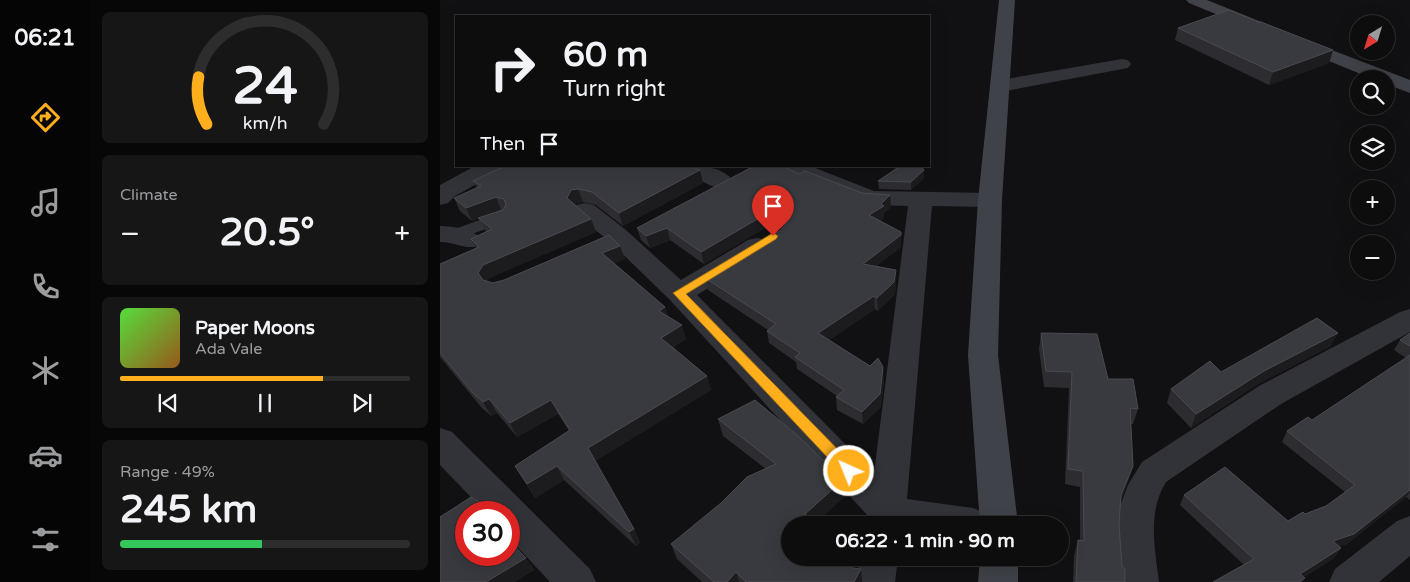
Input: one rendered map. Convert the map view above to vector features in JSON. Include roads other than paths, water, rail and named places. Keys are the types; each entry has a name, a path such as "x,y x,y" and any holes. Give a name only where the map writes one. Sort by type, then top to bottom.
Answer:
{"main road":[{"path":"998,516 983,355 983,200 1000,86 1007,0"},
{"path":"1194,0 1410,87"},
{"path":"998,582 999,566"}],"street":[{"path":"1000,86 1122,64"},
{"path":"440,198 447,191 490,167"},
{"path":"695,167 732,179 698,197"},
{"path":"792,167 871,198 983,200"},
{"path":"894,516 921,200"},
{"path":"585,210 679,293 893,516"},
{"path":"679,293 773,236"},
{"path":"1139,582 1135,520 1136,507 1144,487 1154,472 1270,395 1410,319"},
{"path":"440,442 497,501"},
{"path":"520,524 576,582"},
{"path":"1349,582 1410,533"},
{"path":"875,582 878,566"}],"lane":[{"path":"456,237 502,217"}]}
